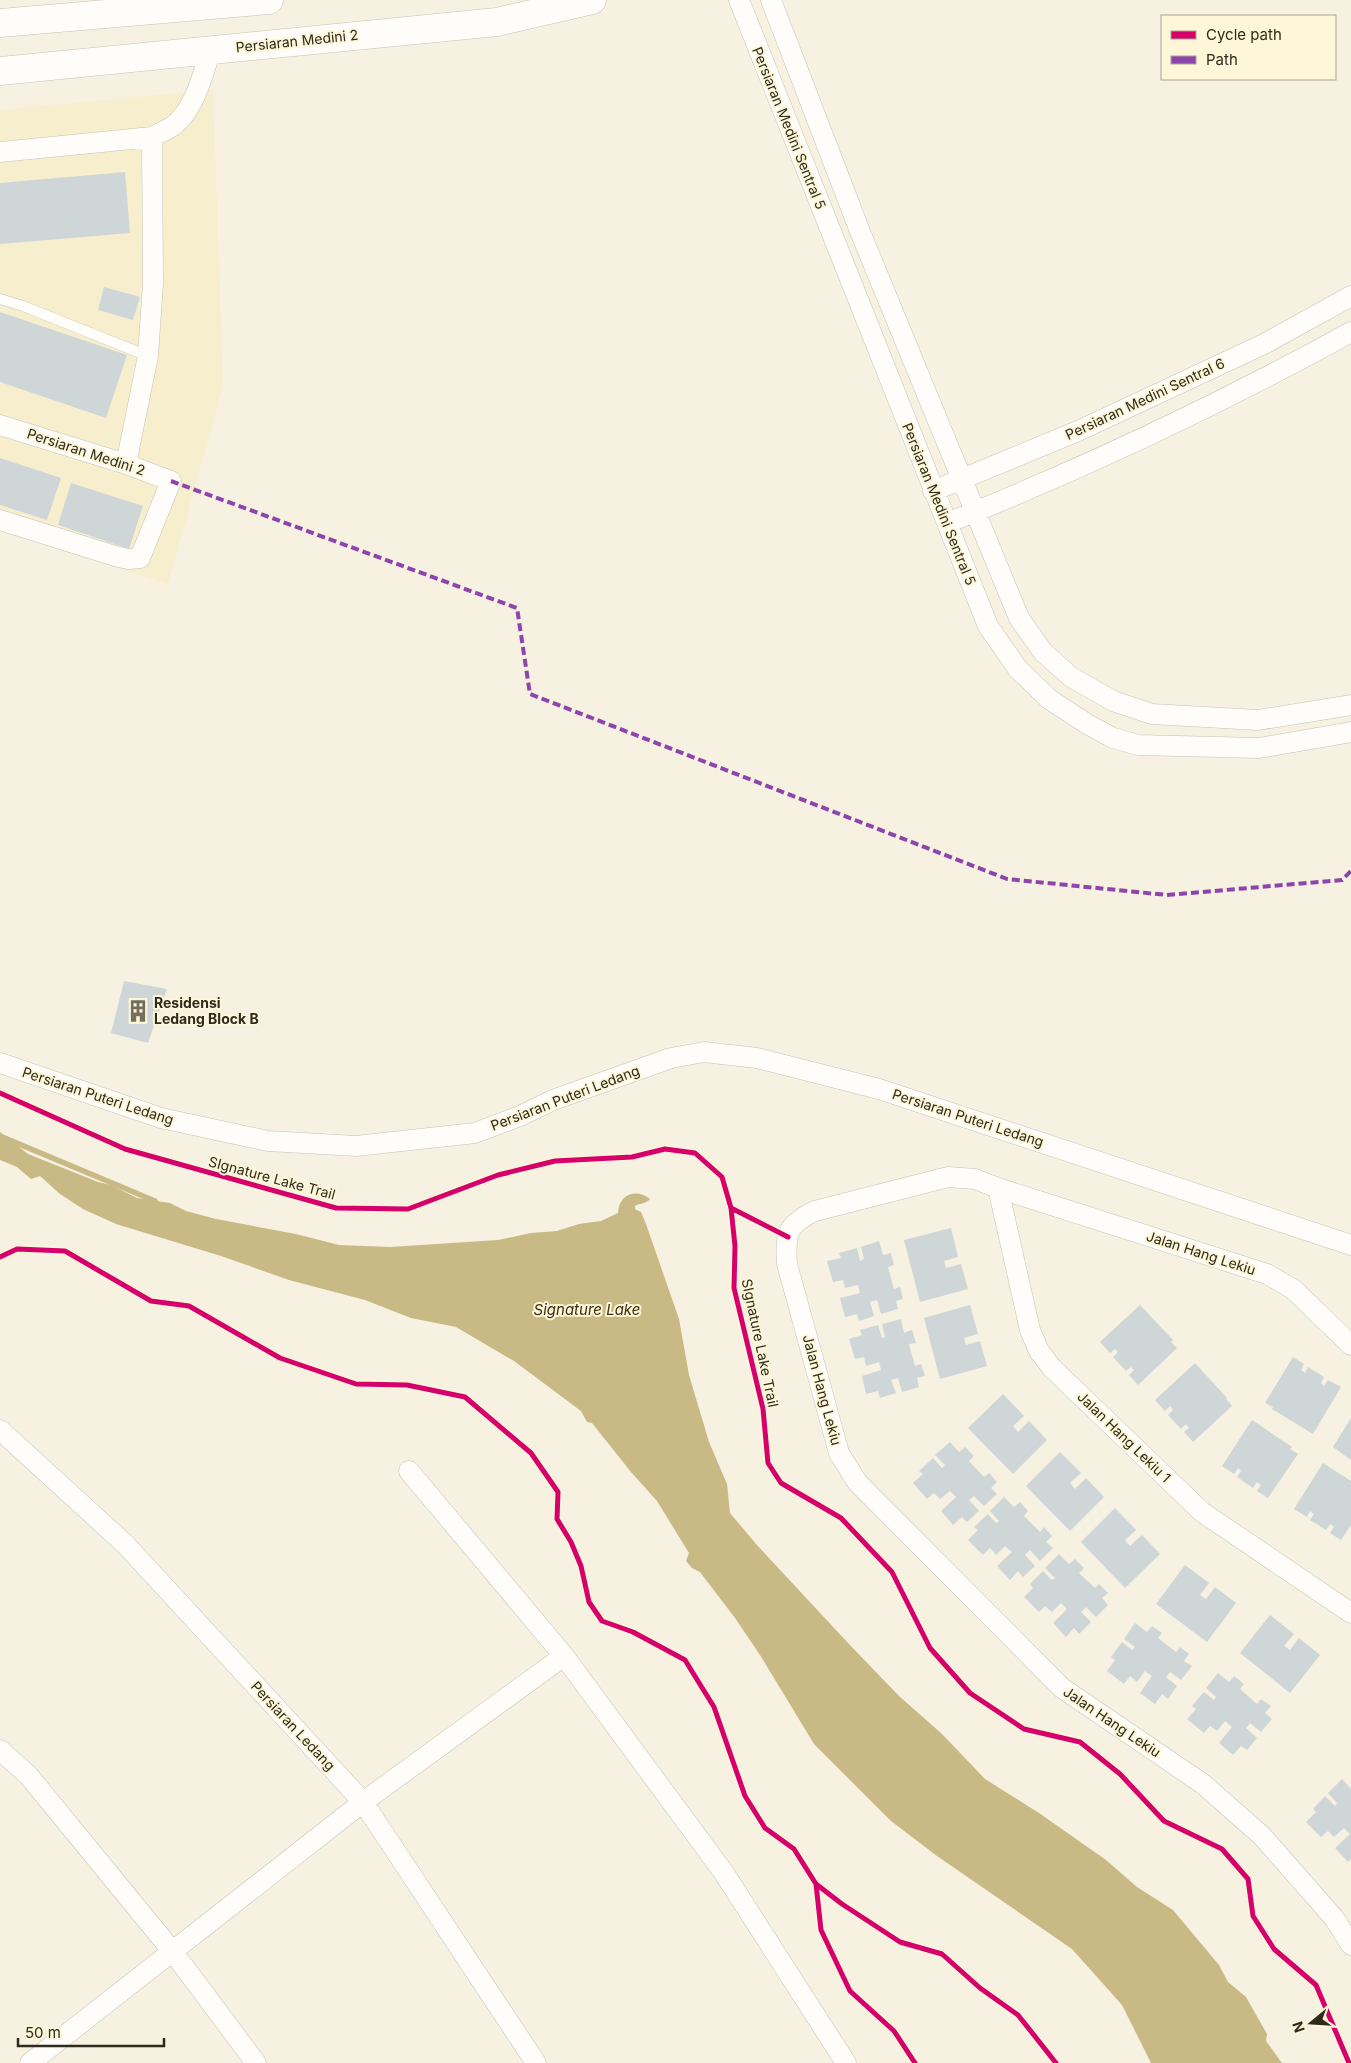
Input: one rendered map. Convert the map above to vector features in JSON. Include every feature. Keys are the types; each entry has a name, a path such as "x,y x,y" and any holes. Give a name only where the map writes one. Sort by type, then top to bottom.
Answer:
{"main road":[{"path":"0,23 269,0"},
{"name":"Persiaran Medini 2","path":"0,71 497,22 592,0"}],"street":[{"name":"Persiaran Medini Sentral 5","path":"739,0 988,626 1018,669 1049,699 1087,724 1113,738 1138,745 1259,748 1351,732"},
{"name":"Persiaran Medini Sentral 5","path":"771,0 861,234 1020,618 1043,652 1071,677 1113,701 1152,714 1258,720 1351,705"},
{"path":"0,152 152,137 173,126 183,115 194,97 211,50"},
{"path":"126,464 148,356 153,284 152,137"},
{"name":"Persiaran Medini Sentral 6","path":"933,491 1078,431 1256,348 1351,296"},
{"path":"947,523 1103,457 1278,372 1351,332"},
{"name":"Persiaran Medini 2","path":"0,425 126,464 171,482 140,558 128,559 116,556 0,520"},
{"name":"Persiaran Puteri Ledang","path":"0,1063 161,1118 268,1141 356,1146 476,1133 520,1116 553,1100 671,1058 704,1052 757,1058 879,1089 1351,1245"},
{"name":"Jalan Hang Lekiu","path":"1351,1345 1293,1289 1267,1274 975,1179 948,1177 815,1211 798,1219 790,1230 786,1246 787,1264 839,1453 857,1482 1062,1688 1203,1784 1262,1836 1334,1918 1351,1945"},
{"name":"Jalan Hang Lekiu 1","path":"998,1188 1030,1330 1039,1351 1052,1368 1202,1512 1351,1613"},
{"name":"Persiaran Ledang","path":"0,1430 125,1544 363,1802 536,2063"},
{"path":"409,1471 564,1656 724,1873 846,2063"},
{"path":"30,2063 363,1802 564,1656"},
{"path":"0,1750 28,1775 173,1952 256,2063"}],"lane":[{"path":"0,298 148,356"}],"shaded area":[{"path":"213,90 223,385 168,584 0,531 0,110"}],"water":[{"name":"Signature Lake","path":"0,1132 28,1154 98,1182 111,1185 137,1198 170,1203 186,1211 216,1219 296,1234 339,1245 390,1247 498,1240 531,1233 557,1231 579,1224 601,1221 618,1213 621,1201 629,1195 639,1194 650,1199 635,1206 635,1209 641,1212 646,1224 679,1319 689,1375 709,1442 727,1484 730,1513 756,1544 848,1643 899,1696 942,1734 985,1779 1039,1813 1106,1860 1137,1887 1173,1910 1219,1965 1228,1982 1246,1997 1267,2034 1266,2041 1282,2063 1151,2063 1122,2005 1072,1949 937,1856 891,1821 814,1744 760,1655 735,1618 700,1572 692,1568 686,1561 689,1553 657,1501 592,1423 587,1422 581,1411 514,1361 456,1327 411,1318 365,1300 289,1280 221,1256 116,1224 83,1209 60,1194 40,1176 31,1179 17,1167 0,1160"}],"building":[{"path":"125,172 130,233 0,244 0,183"},
{"path":"104,287 140,297 133,320 98,310"},
{"path":"0,312 127,355 106,418 0,382"},
{"path":"0,458 61,478 47,520 0,505"},
{"path":"71,483 143,506 129,549 58,525"},
{"name":"Residensi Ledang Block B","path":"124,981 167,989 148,1043 111,1033"},
{"path":"951,1228 958,1257 944,1261 946,1268 961,1264 968,1289 920,1302 904,1240"},
{"path":"879,1241 883,1255 891,1253 894,1265 888,1267 894,1289 900,1287 903,1299 896,1301 898,1309 881,1314 877,1300 870,1302 874,1316 859,1321 857,1314 845,1317 840,1298 860,1293 858,1285 845,1288 843,1280 833,1282 827,1261 841,1258 839,1253 857,1248 860,1261 864,1259 861,1247"},
{"path":"970,1305 978,1334 964,1338 966,1345 980,1341 987,1366 940,1379 924,1318"},
{"path":"1140,1305 1173,1340 1171,1342 1177,1348 1138,1385 1129,1375 1134,1370 1131,1367 1126,1371 1113,1357 1118,1352 1115,1349 1110,1353 1100,1342"},
{"path":"901,1319 904,1333 912,1330 916,1343 909,1344 915,1366 921,1364 925,1376 917,1378 919,1387 902,1392 898,1378 891,1380 896,1393 880,1398 878,1391 866,1394 862,1376 881,1370 879,1362 866,1366 864,1357 855,1359 849,1339 862,1335 860,1330 878,1325 882,1338 885,1337 882,1324"},
{"path":"1293,1357 1304,1364 1301,1370 1305,1373 1308,1367 1324,1377 1321,1383 1324,1386 1328,1380 1341,1387 1313,1434 1265,1403"},
{"path":"1195,1363 1232,1406 1193,1442 1184,1432 1189,1428 1186,1424 1181,1429 1168,1415 1173,1410 1170,1406 1165,1411 1155,1400"},
{"path":"1003,1394 1024,1416 1013,1426 1018,1432 1029,1421 1047,1440 1013,1474 968,1428"},
{"path":"1351,1418 1351,1460 1333,1447"},
{"path":"1252,1420 1292,1447 1290,1449 1298,1454 1268,1498 1257,1491 1261,1485 1257,1482 1253,1488 1237,1477 1241,1471 1238,1468 1234,1474 1222,1466"},
{"path":"950,1442 959,1452 965,1447 974,1456 969,1461 984,1477 989,1473 997,1482 991,1488 997,1494 984,1506 974,1496 969,1500 979,1511 967,1522 962,1517 953,1525 941,1511 956,1497 950,1491 940,1499 934,1493 927,1499 913,1483 923,1474 919,1471 933,1458 942,1468 945,1465 935,1455"},
{"path":"1060,1452 1081,1473 1070,1483 1075,1489 1086,1478 1104,1497 1070,1531 1026,1486"},
{"path":"1323,1463 1351,1481 1351,1525 1341,1540 1330,1533 1334,1527 1330,1524 1326,1530 1310,1520 1314,1514 1310,1511 1307,1517 1294,1509"},
{"path":"1004,1497 1014,1507 1020,1502 1028,1511 1024,1516 1040,1532 1044,1527 1052,1536 1046,1542 1053,1548 1040,1561 1030,1550 1025,1555 1035,1566 1023,1577 1018,1571 1010,1580 997,1566 1012,1552 1005,1546 996,1555 990,1548 983,1555 968,1540 978,1530 974,1527 988,1514 996,1523 999,1521 990,1511"},
{"path":"1115,1508 1136,1530 1125,1540 1130,1546 1142,1535 1160,1554 1125,1588 1081,1542"},
{"path":"1059,1554 1069,1564 1075,1559 1084,1568 1079,1573 1095,1588 1099,1584 1108,1593 1102,1598 1108,1605 1096,1617 1086,1607 1081,1612 1091,1622 1079,1634 1074,1628 1066,1637 1053,1623 1067,1609 1061,1603 1052,1612 1045,1606 1039,1612 1024,1597 1033,1588 1030,1584 1043,1571 1052,1580 1055,1578 1045,1568"},
{"path":"1185,1565 1209,1583 1200,1595 1206,1599 1215,1587 1236,1603 1207,1642 1156,1604"},
{"path":"1270,1615 1294,1634 1284,1646 1290,1650 1299,1638 1320,1655 1290,1693 1240,1653"},
{"path":"1135,1623 1147,1632 1152,1626 1162,1633 1158,1638 1176,1652 1180,1647 1189,1654 1184,1661 1192,1666 1181,1680 1170,1672 1166,1677 1177,1686 1168,1699 1162,1694 1155,1704 1140,1693 1152,1676 1145,1671 1137,1682 1130,1676 1124,1684 1107,1671 1115,1660 1111,1657 1122,1642 1132,1650 1135,1647 1124,1639"},
{"path":"1218,1673 1229,1682 1234,1676 1244,1684 1240,1689 1257,1704 1261,1699 1271,1706 1265,1713 1272,1719 1261,1732 1250,1723 1246,1728 1257,1738 1247,1750 1241,1746 1233,1755 1219,1743 1232,1727 1225,1721 1217,1731 1210,1726 1204,1733 1187,1719 1196,1709 1192,1706 1204,1692 1214,1700 1216,1697 1206,1688"},
{"path":"1342,1779 1351,1789 1351,1859 1348,1862 1335,1848 1350,1834 1344,1828 1334,1837 1328,1831 1321,1837 1306,1822 1316,1812 1313,1809 1325,1796 1335,1806 1337,1803 1328,1793"}],"waterway":[{"path":"0,1136 155,1201"}],"marked path":[{"path":"171,481 517,608 530,694 1007,879 1167,895 1342,880 1351,871"}],"cycle path":[{"name":"SIgnature Lake Trail","path":"0,1093 125,1149 336,1208 408,1209 498,1175 555,1161 632,1157 665,1149 695,1153 722,1177 731,1208 735,1246 734,1288 763,1409 768,1463 781,1483 841,1518 892,1572 930,1648 970,1693 1024,1729 1080,1742 1120,1774 1164,1821 1222,1849 1248,1879 1253,1916 1274,1949 1316,1985 1349,2063"},
{"path":"731,1208 788,1237"},
{"path":"0,1257 17,1249 65,1251 151,1301 189,1306 280,1358 356,1384 407,1385 465,1397 531,1453 558,1492 557,1519 571,1542 581,1566 589,1602 602,1621 633,1632 685,1660 714,1707 745,1796 765,1828 794,1849 816,1884 842,1904 900,1942 942,1954 980,1988 1018,2015 1056,2063"},
{"path":"816,1884 821,1930 850,1991 894,2031 915,2063"}],"place":[{"name":"Residensi Ledang Block B","path":"138,1011"}]}
